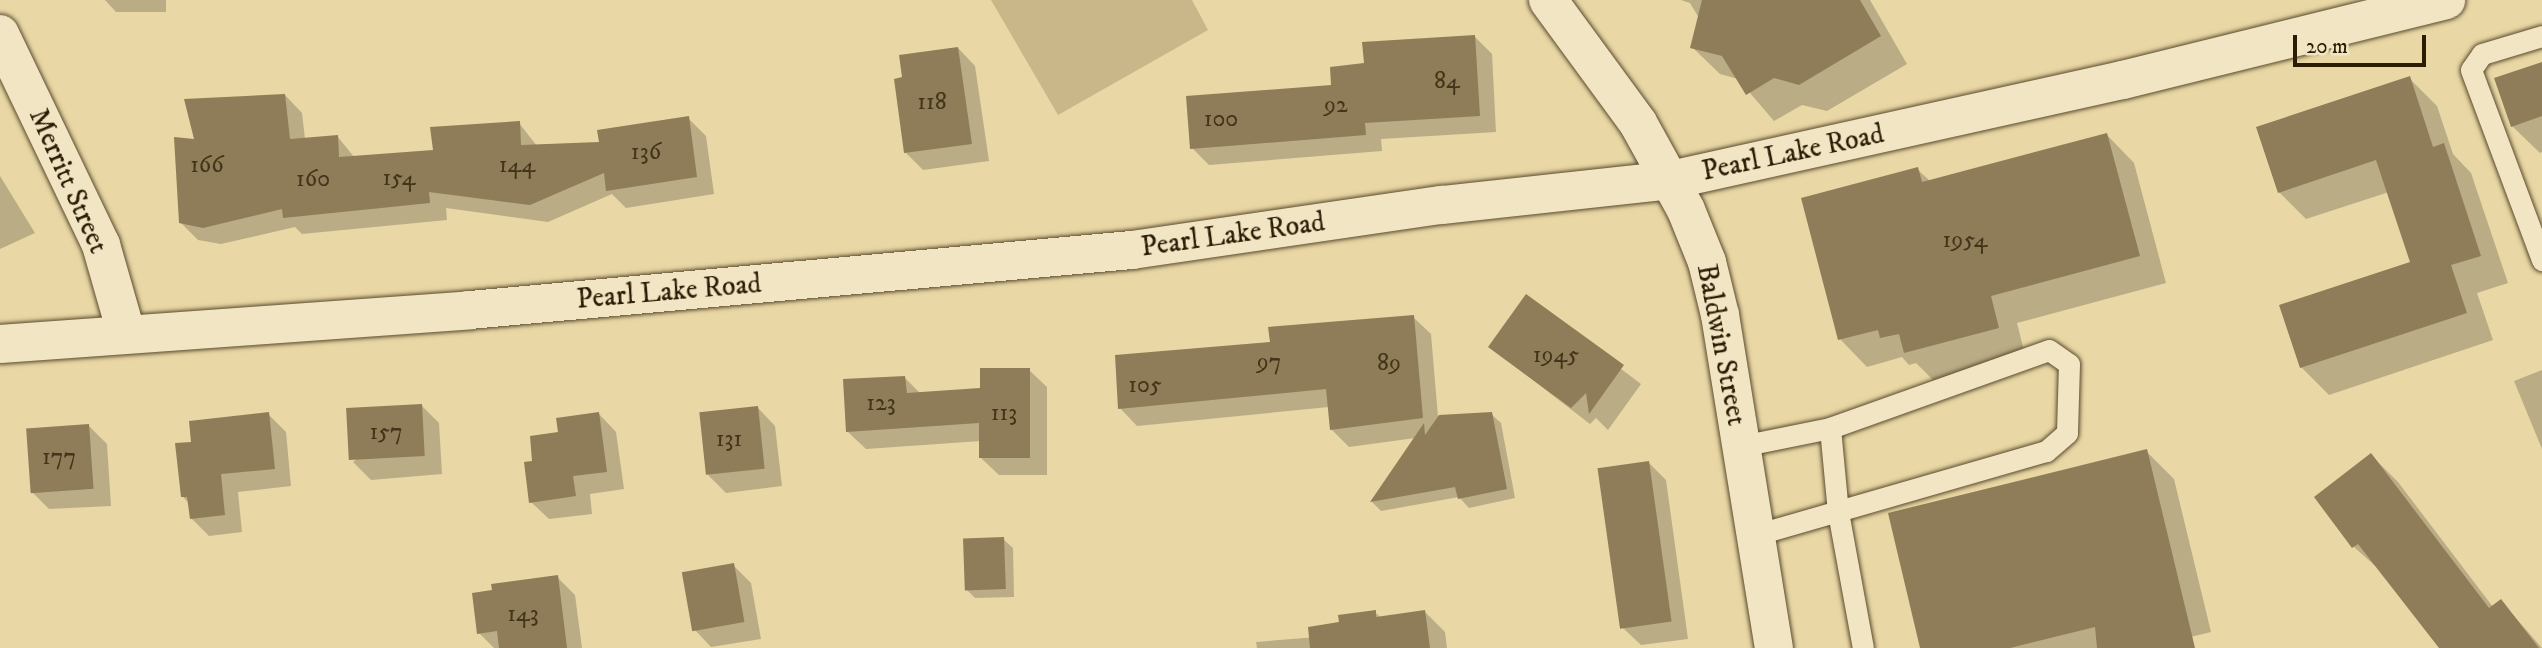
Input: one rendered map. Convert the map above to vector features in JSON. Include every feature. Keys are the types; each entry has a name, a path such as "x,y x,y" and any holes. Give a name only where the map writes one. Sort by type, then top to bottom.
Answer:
{"main road":[{"name":"Baldwin Street","path":"1548,0 1638,123 1671,180 1698,236 1714,288 1774,648"},
{"name":"Pearl Lake Road","path":"0,344 126,332 470,310 1132,250 1442,205 1671,180 2123,80 2446,0"},
{"name":"Merritt Street","path":"0,34 101,245 126,332"}],"lane":[{"path":"2542,36 2482,54 2472,70 2542,260"},
{"path":"1741,446 1830,428 2049,350 2069,364 2067,433 2046,451 1755,535"},
{"path":"1830,428 1838,512 1863,648"}],"shaded area":[{"path":"991,0 1192,0 1208,30 1058,115"}],"building":[{"path":"1702,0 1860,0 1881,36 1799,85 1774,78 1746,95 1722,56 1690,48"},
{"path":"1475,35 1480,116 1365,123 1366,135 1190,149 1186,96 1331,85 1330,67 1364,63 1362,42"},
{"path":"958,47 972,144 904,153 894,79 902,77 899,55"},
{"path":"2542,62 2542,116 2511,127 2494,78"},
{"path":"2410,76 2433,147 2444,143 2481,256 2451,265 2467,313 2300,368 2279,305 2410,262 2376,160 2278,193 2256,127"},
{"path":"285,94 290,139 338,135 339,157 433,150 430,127 520,121 521,145 599,142 597,130 689,116 697,177 606,191 604,173 530,205 429,192 430,203 283,218 282,209 203,228 179,223 174,137 194,139 184,99"},
{"path":"2107,133 2140,256 1991,296 1999,328 1904,353 1899,334 1880,338 1878,330 1838,340 1801,198 1918,167 1922,182"},
{"path":"1526,294 1624,365 1589,414 1586,393 1571,408 1488,347"},
{"path":"1414,315 1423,418 1330,430 1326,389 1118,409 1115,355 1270,342 1268,327"},
{"path":"980,368 1030,368 1030,458 979,458 979,423 846,432 843,379 905,376 907,393 980,388"},
{"path":"422,404 425,456 349,460 346,408"},
{"path":"758,406 765,469 706,475 699,412"},
{"path":"269,412 275,469 221,474 225,515 190,519 187,497 181,497 175,443 191,442 189,421"},
{"path":"599,412 607,472 573,476 576,496 529,503 524,462 532,461 530,436 558,432 556,418"},
{"path":"1492,412 1507,489 1458,499 1455,487 1370,502 1424,423 1425,435 1439,415"},
{"path":"89,424 94,489 31,493 26,428"},
{"path":"2147,449 2195,648 2097,648 2095,627 2010,648 1920,648 1888,513"},
{"path":"2371,453 2489,608 2501,599 2539,648 2439,648 2358,544 2352,548 2314,497"},
{"path":"1649,461 1672,621 1620,629 1598,468"},
{"path":"1004,537 1006,589 965,590 963,538"},
{"path":"734,563 744,622 692,631 682,572"},
{"path":"558,575 567,648 499,648 497,631 477,634 472,593 492,590 491,584"},
{"path":"1376,610 1376,617 1425,610 1430,648 1310,648 1308,627 1339,622 1338,615"}]}
